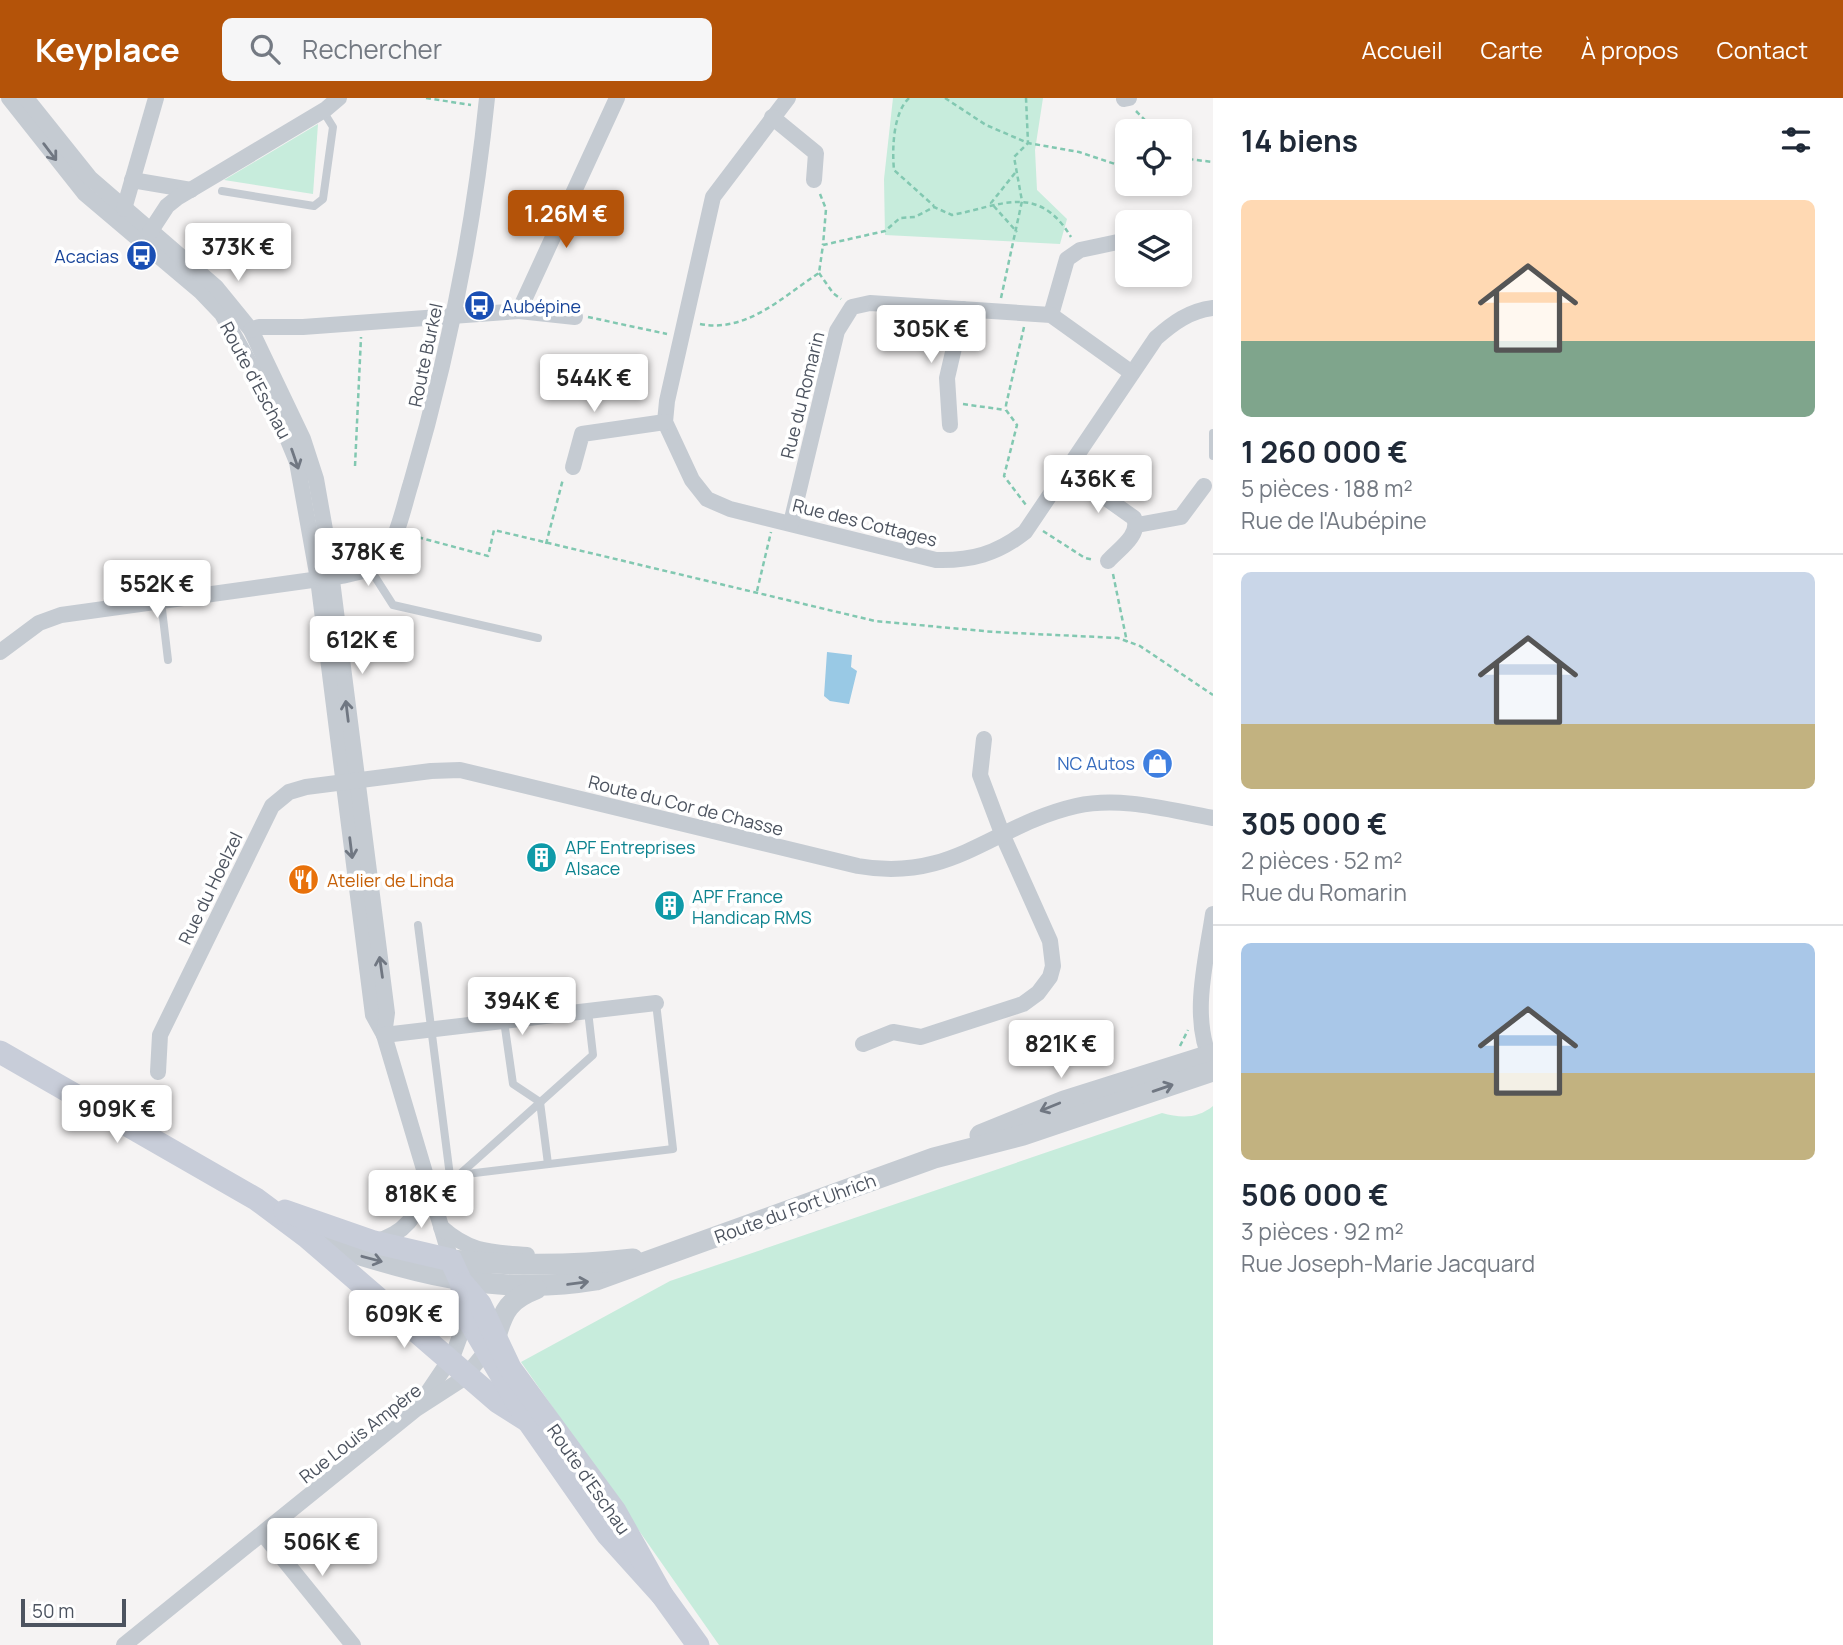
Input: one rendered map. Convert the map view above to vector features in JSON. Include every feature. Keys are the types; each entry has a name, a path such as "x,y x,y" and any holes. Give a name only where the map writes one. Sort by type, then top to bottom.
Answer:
{"main road":[{"name":"Route du Fort Uhrich","path":"0,1052 256,1199 307,1237"},
{"name":"Route du Fort Uhrich","path":"256,1199 374,1242 451,1260"},
{"name":"Route d'Eschau","path":"307,1237 457,1363 507,1409 528,1421"},
{"name":"Route d'Eschau","path":"451,1260 461,1282 467,1317 510,1368 615,1511 662,1595"},
{"name":"Route d'Eschau","path":"461,1282 480,1304 491,1345 528,1421 607,1534 662,1595 698,1645"}],"street":[{"name":"Route d'Eschau","path":"9,98 85,194 201,292 222,314 273,404 297,462 325,578"},
{"name":"Route d'Eschau","path":"26,98 90,178 216,287 251,330 303,439 316,479 349,780 387,1013 384,1035 451,1260"},
{"path":"124,209 156,98"},
{"path":"150,232 167,206 323,111 339,98"},
{"name":"Route Burkel","path":"370,569 383,557 406,504 433,408 454,314 487,98"},
{"path":"519,311 617,98"},
{"path":"573,467 582,434 665,422 681,328 713,197 788,98"},
{"path":"772,117 816,153 814,180"},
{"path":"132,180 191,190"},
{"path":"1051,315 1067,259 1076,253 1115,243"},
{"path":"852,307 870,303 1051,315 1132,373"},
{"name":"Rue du Romarin","path":"783,521 837,331 852,307"},
{"name":"Rue des Cottages","path":"665,422 692,480 707,499 730,509 936,560 961,561 1006,547 1025,532 1156,338 1174,322 1200,310 1213,308"},
{"path":"950,425 947,378 963,309"},
{"path":"251,330 259,327 519,311 575,317"},
{"path":"1068,471 1133,518 1137,525"},
{"path":"1137,525 1181,517 1204,486"},
{"path":"1108,561 1134,533 1137,525"},
{"path":"0,652 39,623 61,615 325,578 370,569"},
{"path":"863,1044 893,1032 921,1037 1023,1004 1045,986 1053,966 1050,941 1003,836 980,775 984,739"},
{"name":"Route du Cor de Chasse","path":"349,780 460,770 878,869 921,868 1062,810 1090,803 1132,803 1213,818"},
{"name":"Rue du Hoelzel","path":"158,1072 160,1035 272,806 289,793 349,780"},
{"path":"1212,1061 1203,1033 1202,989 1213,916"},
{"path":"384,1035 656,1003"},
{"name":"Route du Fort Uhrich","path":"307,1237 360,1256 461,1282 543,1287 616,1275 656,1257 934,1158 985,1133 1064,1101 1212,1061"},
{"path":"374,1242 395,1235 414,1219 428,1188"},
{"name":"Route du Fort Uhrich","path":"439,1225 456,1240 477,1250 537,1256 574,1266"},
{"name":"Route du Fort Uhrich","path":"451,1260 504,1265 574,1266 656,1257"},
{"path":"416,1409 457,1363 464,1348 491,1345 501,1316 512,1300 543,1287"},
{"path":"457,1363 467,1317"},
{"name":"Rue Louis Ampère","path":"124,1645 416,1409 457,1363 491,1345"},
{"path":"263,1534 353,1645"}],"lane":[{"path":"222,191 314,206 323,199 333,127 323,111"},
{"path":"1213,433 1213,456"},
{"path":"370,569 393,605 538,638"},
{"path":"161,601 168,660"},
{"path":"418,925 429,1030 450,1176 673,1149 656,1003"},
{"path":"460,1174 593,1055 587,1011"},
{"path":"504,1021 513,1084 540,1102 548,1164"}],"path":[{"path":"426,98 475,106 486,116"},
{"path":"909,98 903,104 892,149 894,170 934,207 952,215 991,203 1022,201 1053,215 1070,235 1076,253"},
{"path":"945,98 986,125 1028,143 1079,152 1115,164"},
{"path":"998,311 1022,201 1014,157 1028,143 1026,98"},
{"path":"1126,99 1144,119"},
{"path":"1192,159 1213,162"},
{"path":"991,203 1016,173"},
{"path":"814,180 826,209 819,273 833,293 852,307"},
{"path":"991,203 1017,232"},
{"path":"823,245 885,231 900,218 915,217 934,207"},
{"path":"575,317 681,328 737,325 819,273"},
{"path":"1006,410 1026,313"},
{"path":"355,466 361,322"},
{"path":"949,404 1006,410 1017,425 1004,476 1035,516 1040,529 1085,558 1108,561 1116,581 1126,642"},
{"path":"546,544 564,474 573,467"},
{"path":"757,592 783,521"},
{"path":"403,533 488,556 494,530 875,621 994,632 1118,638 1140,646 1213,695"}],"green space":[{"path":"893,98 1043,98 1035,150 1037,190 1067,219 1060,244 885,235 884,179"},
{"path":"318,124 313,194 224,180"},
{"path":"1213,1106 1213,1645 719,1645 521,1362 670,1281 1162,1113 1189,1116"}],"water":[{"path":"827,652 852,655 851,667 857,671 849,704 830,701 824,696"}],"place":[{"name":"Acacias","path":"142,256"},
{"name":"Aubépine","path":"479,306"},
{"name":"NC Autos","path":"1158,763"},
{"name":"APF Entreprises Alsace","path":"542,857"},
{"name":"Atelier de Linda","path":"304,880"},
{"name":"APF France Handicap RMS","path":"669,906"}]}
